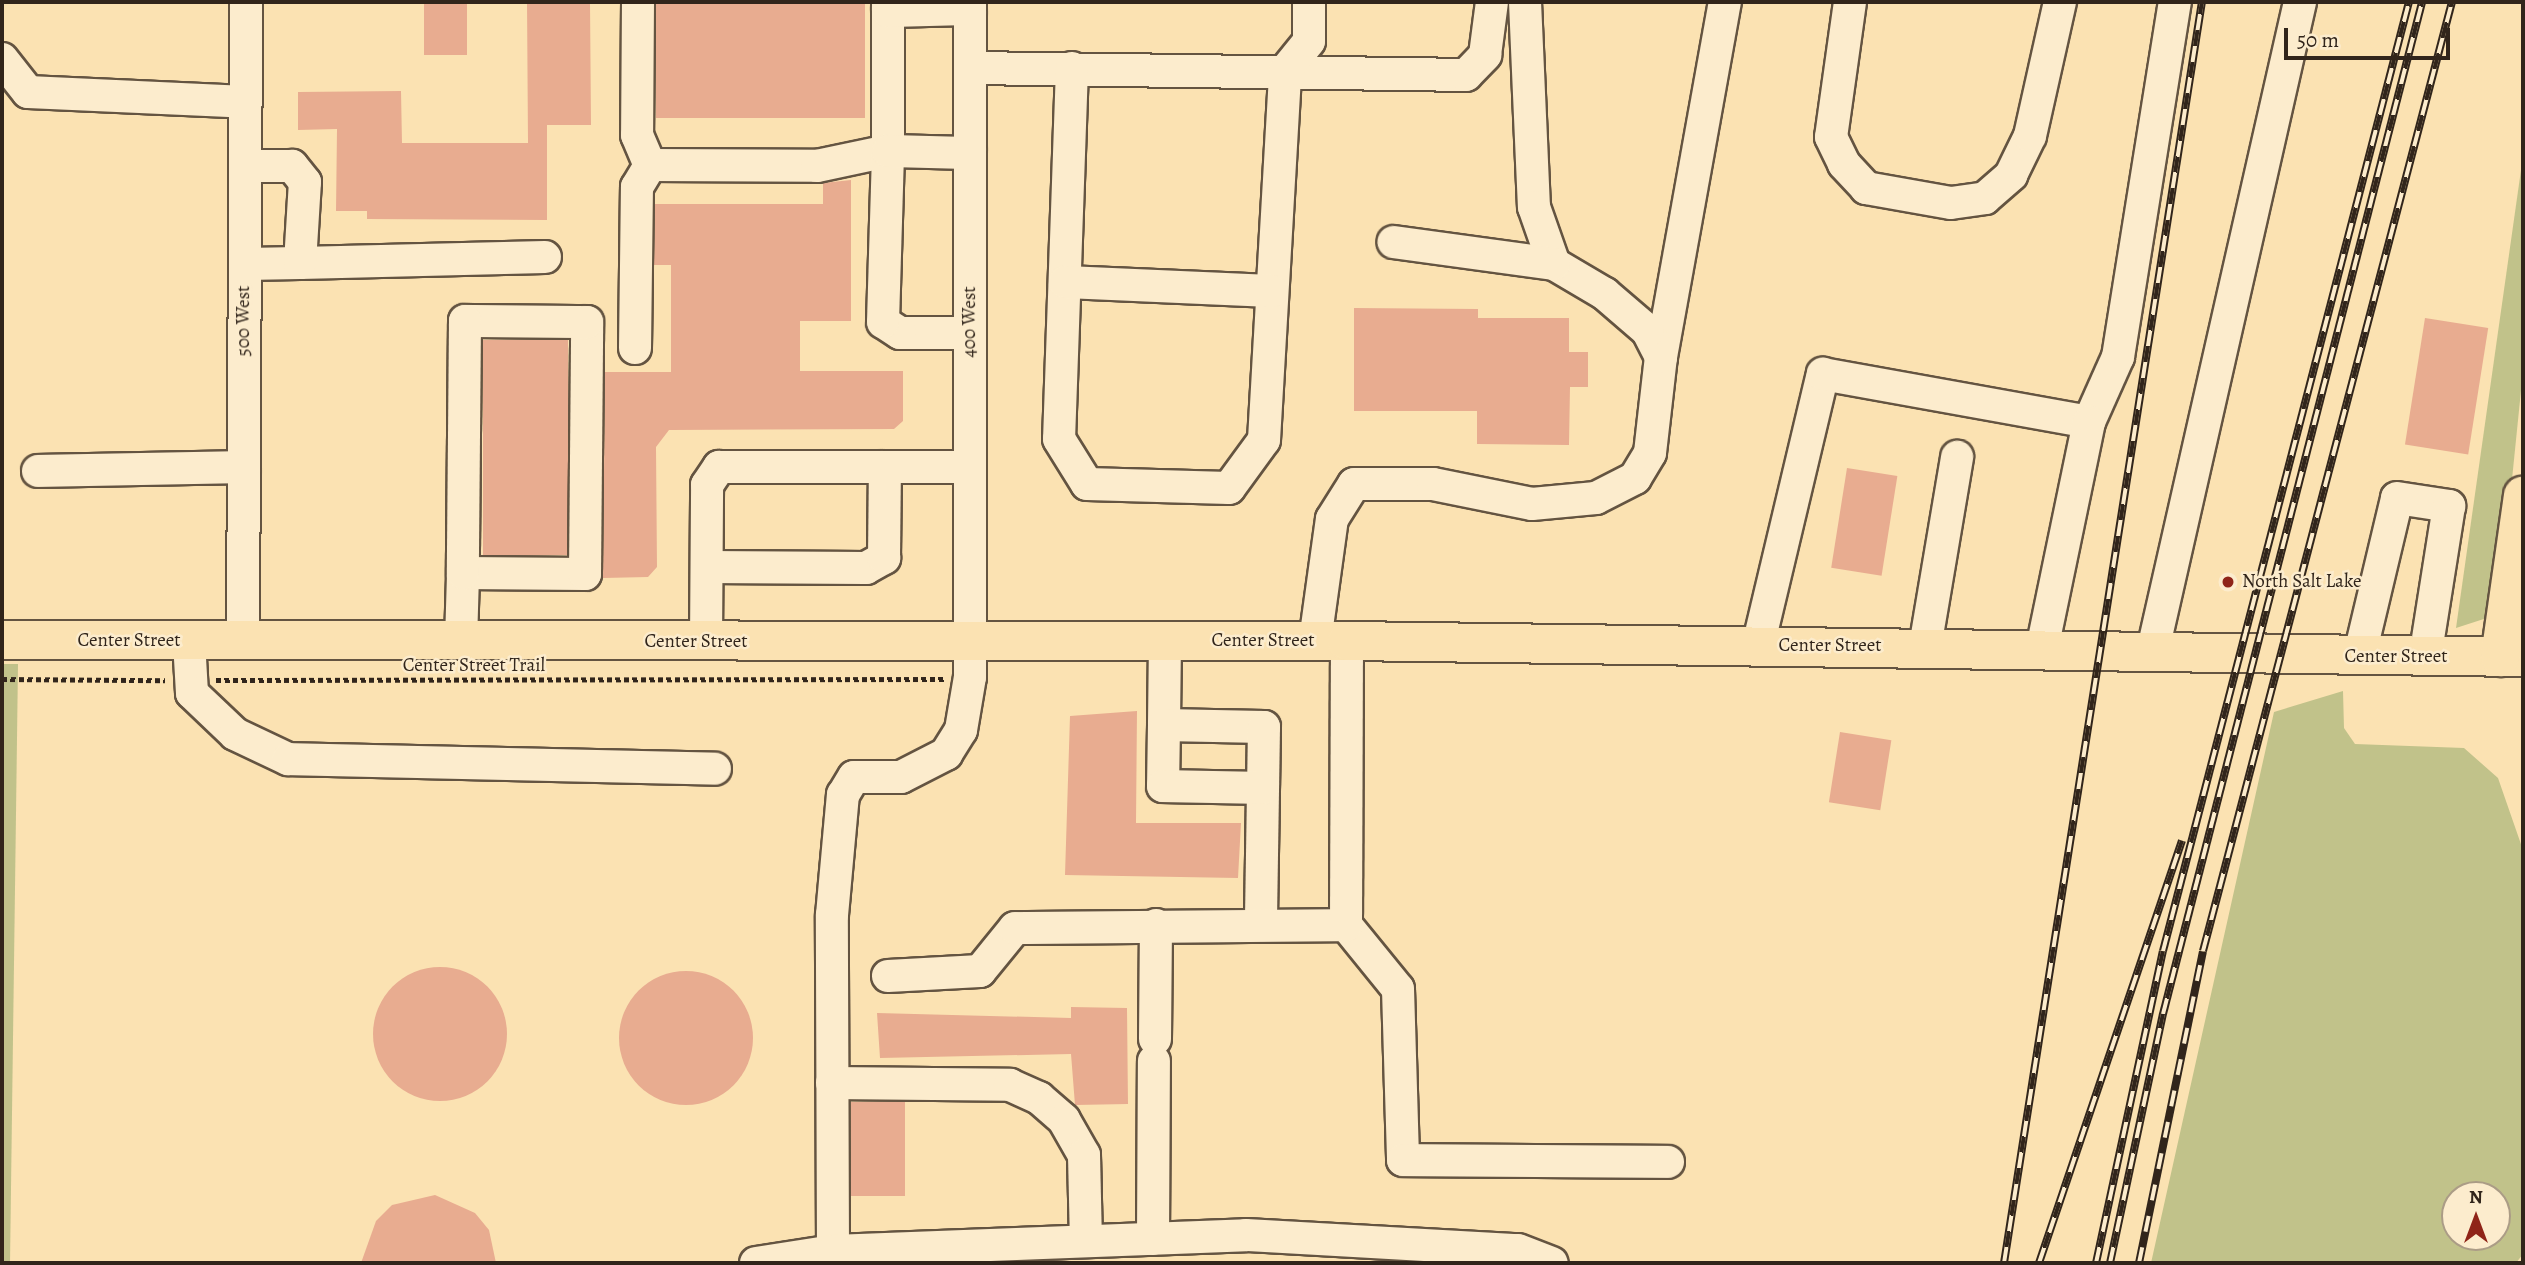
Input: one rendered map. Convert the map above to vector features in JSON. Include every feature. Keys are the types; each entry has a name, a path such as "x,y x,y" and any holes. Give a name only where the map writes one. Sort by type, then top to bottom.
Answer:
{"main road":[{"path":"2512,657 2523,496"},
{"name":"Center Street","path":"2,640 1331,641 1925,647 2359,658 2512,657"}],"street":[{"name":"500 West","path":"243,641 246,2"},
{"path":"638,2 637,135 650,165"},
{"path":"1072,68 1059,439 1087,484 1229,488 1264,440 1284,71 1309,41 1309,2"},
{"path":"970,68 1466,75 1485,55 1492,2"},
{"path":"1524,2 1534,207 1554,264"},
{"path":"1668,1162 1403,1160 1398,989 1346,925 1331,641 1332,519 1343,493 1366,479 1532,504 1596,498 1635,478 1650,453 1661,357 1725,2"},
{"path":"1850,2 1831,137 1844,164 1866,188 1951,203 1985,198 2011,175 2030,136 2060,2"},
{"path":"2042,649 2089,422 2118,357 2175,2"},
{"path":"2152,654 2300,2"},
{"path":"970,5 888,6 888,151 883,322 900,333 970,333"},
{"name":"400 West","path":"832,1083 836,847 843,795 854,777 901,776 946,754 961,730 969,642 970,5"},
{"path":"2,59 28,92 246,102"},
{"path":"650,165 817,166 888,151 970,153"},
{"path":"635,348 637,187 650,165"},
{"path":"245,166 292,166 301,173 300,263"},
{"path":"1393,242 1554,264 1648,331 1661,357"},
{"path":"245,264 545,257"},
{"path":"1065,282 1272,291"},
{"path":"461,642 465,321 587,322 585,573 463,573"},
{"path":"1758,646 1823,374 2089,422"},
{"path":"1925,647 1957,457"},
{"path":"38,471 244,467"},
{"path":"706,642 707,485 719,467 970,467"},
{"path":"707,566 866,568 884,558 885,467"},
{"path":"2359,658 2397,498 2449,506 2425,658"},
{"path":"189,641 192,693 235,734 288,760 715,769"},
{"path":"1165,641 1163,786 1264,788"},
{"path":"1164,725 1264,726 1261,925"},
{"path":"1153,1239 1156,925"},
{"path":"888,976 980,971 1015,928 1346,925"},
{"path":"833,1251 832,1083 1010,1085 1039,1098 1064,1120 1084,1155 1086,1241"},
{"path":"756,1263 833,1251 1153,1239 1373,1238 1518,1250 1552,1263"}],"path":[{"name":"Center Street Trail","path":"2,679 947,679"}],"green space":[{"path":"2523,156 2523,371 2504,558 2493,616 2456,628"},
{"path":"2,664 18,664 10,1263 2,1263"},
{"path":"2343,691 2344,728 2355,744 2464,748 2498,778 2523,850 2523,1254 2516,1263 2151,1263 2274,712"}],"building":[{"path":"424,2 467,2 467,55 424,55"},
{"path":"527,2 590,2 591,125 547,125 547,220 367,219 367,211 336,211 337,129 298,130 298,92 401,91 402,143 528,143"},
{"path":"656,2 865,2 865,118 656,118"},
{"path":"851,180 851,321 800,321 800,371 903,371 903,421 894,429 669,430 656,447 657,567 648,577 603,578 605,372 671,372 671,265 654,265 655,204 823,204 823,183"},
{"path":"1354,308 1478,309 1478,318 1569,318 1569,352 1588,352 1588,387 1570,387 1569,445 1477,444 1477,411 1354,411"},
{"path":"2425,318 2488,328 2468,454 2405,444"},
{"path":"483,340 568,340 568,555 483,555"},
{"path":"1847,468 1897,476 1882,576 1831,568"},
{"path":"1137,711 1136,823 1241,823 1238,878 1065,875 1070,716"},
{"path":"1840,732 1891,740 1880,810 1829,802"},
{"path":"440,967 466,972 488,986 502,1008 507,1034 502,1060 488,1082 466,1096 440,1101 414,1096 392,1082 378,1060 373,1034 378,1008 392,986 414,972"},
{"path":"686,971 712,976 734,990 748,1012 753,1038 748,1064 734,1086 712,1100 686,1105 660,1100 638,1086 624,1064 619,1038 624,1012 638,990 660,976"},
{"path":"1071,1007 1127,1008 1128,1104 1075,1105 1071,1054 880,1058 877,1013 1071,1018"},
{"path":"851,1102 905,1102 905,1196 851,1196"},
{"path":"435,1195 475,1213 489,1230 496,1263 361,1263 376,1221 392,1205"}],"railway":[{"path":"2004,1263 2202,2"},
{"path":"2096,1263 2163,951 2409,2"},
{"path":"2110,1263 2163,1014 2422,2"},
{"path":"2139,1263 2203,951 2452,2"},
{"path":"2039,1263 2182,841"}],"place":[{"name":"North Salt Lake","path":"2228,582"}]}
